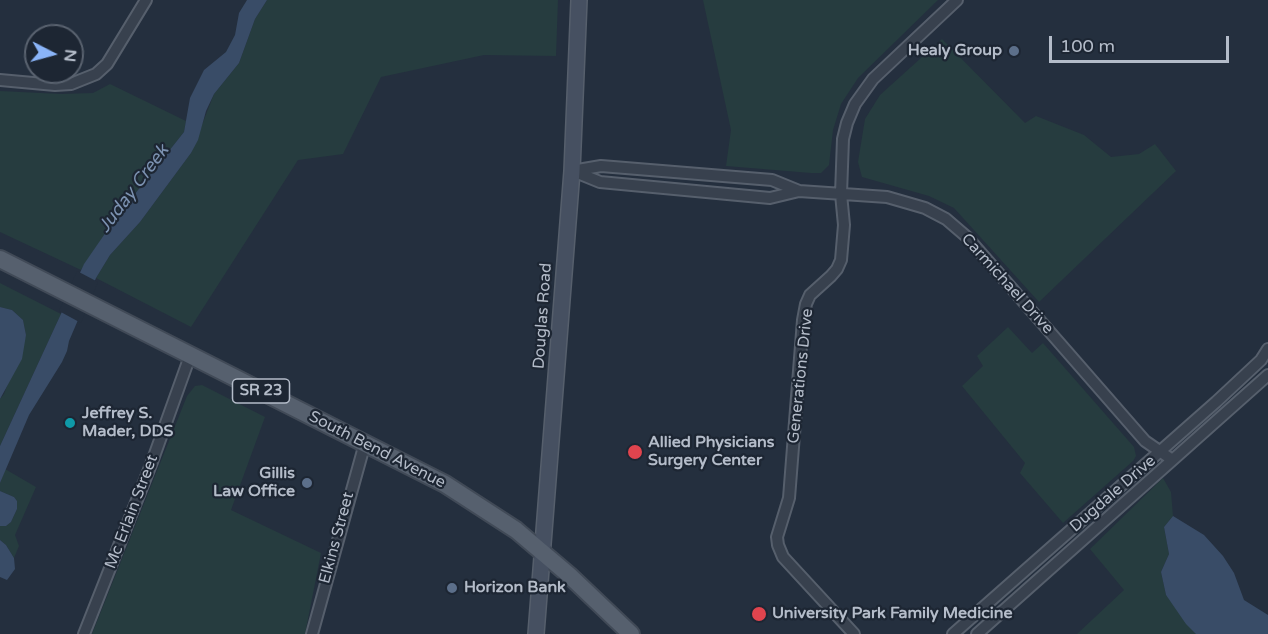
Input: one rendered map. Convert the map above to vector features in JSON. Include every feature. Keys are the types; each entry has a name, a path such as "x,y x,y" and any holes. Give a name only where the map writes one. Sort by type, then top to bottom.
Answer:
{"main road":[{"name":"South Bend Avenue","path":"0,259 454,490 516,530 601,604 631,634"}],"street":[{"path":"0,80 55,85 71,84 96,74 107,64 146,0"},
{"name":"Douglas Road","path":"536,634 572,171 579,0"},
{"name":"Generations Drive","path":"854,634 783,557 778,545 777,537 789,498 806,304 810,296 837,269 841,260 844,225 841,194 843,139 855,104 873,79 957,0"},
{"name":"Carmichael Drive","path":"572,171 601,166 772,180 800,191 896,200 925,208 946,219 967,237 1145,441 1171,459"},
{"name":"Carmichael Drive","path":"572,171 600,182 770,198 800,191"},
{"path":"677,188 678,172"},
{"name":"Dugdale Drive","path":"953,634 1160,452 1260,360 1268,349"},
{"name":"Mc Erlain Street","path":"84,634 152,462 190,356"},
{"name":"Dugdale Drive","path":"977,634 1268,375"},
{"name":"Elkins Street","path":"312,634 365,443"}],"green space":[{"path":"267,0 558,0 556,56 484,55 381,77 343,154 298,160 191,327 96,278 110,255 140,222 191,153 214,94 239,63 255,19"},
{"path":"703,0 938,0 858,78 841,104 833,130 829,165 821,173 811,173 726,166 731,130"},
{"path":"942,39 1025,123 1036,116 1084,135 1111,157 1139,154 1155,144 1176,171 1039,302 954,208 929,196 862,177 858,162 865,119 880,95"},
{"path":"110,84 186,121 184,132 115,219 81,270 0,232 0,91 93,93"},
{"path":"0,283 61,314 0,446 0,399 4,394 26,335 23,320 12,310 0,307"},
{"path":"1008,327 1032,353 1043,343 1134,447 1136,456 1133,461 1063,523 1020,473 1025,463 962,386 983,366 977,356"},
{"path":"202,385 265,417 231,510 321,553 305,634 92,634 187,396 195,386"},
{"path":"5,469 36,487 15,535 19,546 14,558 0,540 0,526 6,526 11,522 17,509 17,501 14,497 0,491"},
{"path":"1163,478 1171,492 1173,516 1164,527 1169,554 1161,572 1166,595 1196,634 1077,634 1124,590 1090,549"}],"water":[{"path":"247,0 267,0 255,19 239,63 214,94 206,111 198,140 191,153 140,222 110,255 96,278 62,362 29,415 0,483 0,446 84,264 115,219 184,132 190,98 204,70 226,52 235,35 239,13"},
{"path":"0,307 12,310 23,320 26,335 22,359 0,399"},
{"path":"0,491 14,497 17,501 17,509 11,522 6,526 0,526"},
{"path":"1173,516 1204,535 1223,556 1234,573 1244,600 1268,615 1268,634 1196,634 1186,624 1166,595 1161,572 1169,554 1164,527"},
{"path":"0,540 14,558 15,569 7,580 0,577"}],"pier":[{"path":"77,271 98,282 81,323 59,311"}],"place":[{"name":"Healy Group","path":"1014,51"},
{"name":"Jeffrey S. Mader, DDS","path":"70,423"},
{"name":"Allied Physicians Surgery Center","path":"635,452"},
{"name":"Gillis Law Office","path":"307,483"},
{"name":"Horizon Bank","path":"452,588"},
{"name":"University Park Family Medicine","path":"759,614"}],"water label":[{"name":"Juday Creek","path":"134,189"}]}
